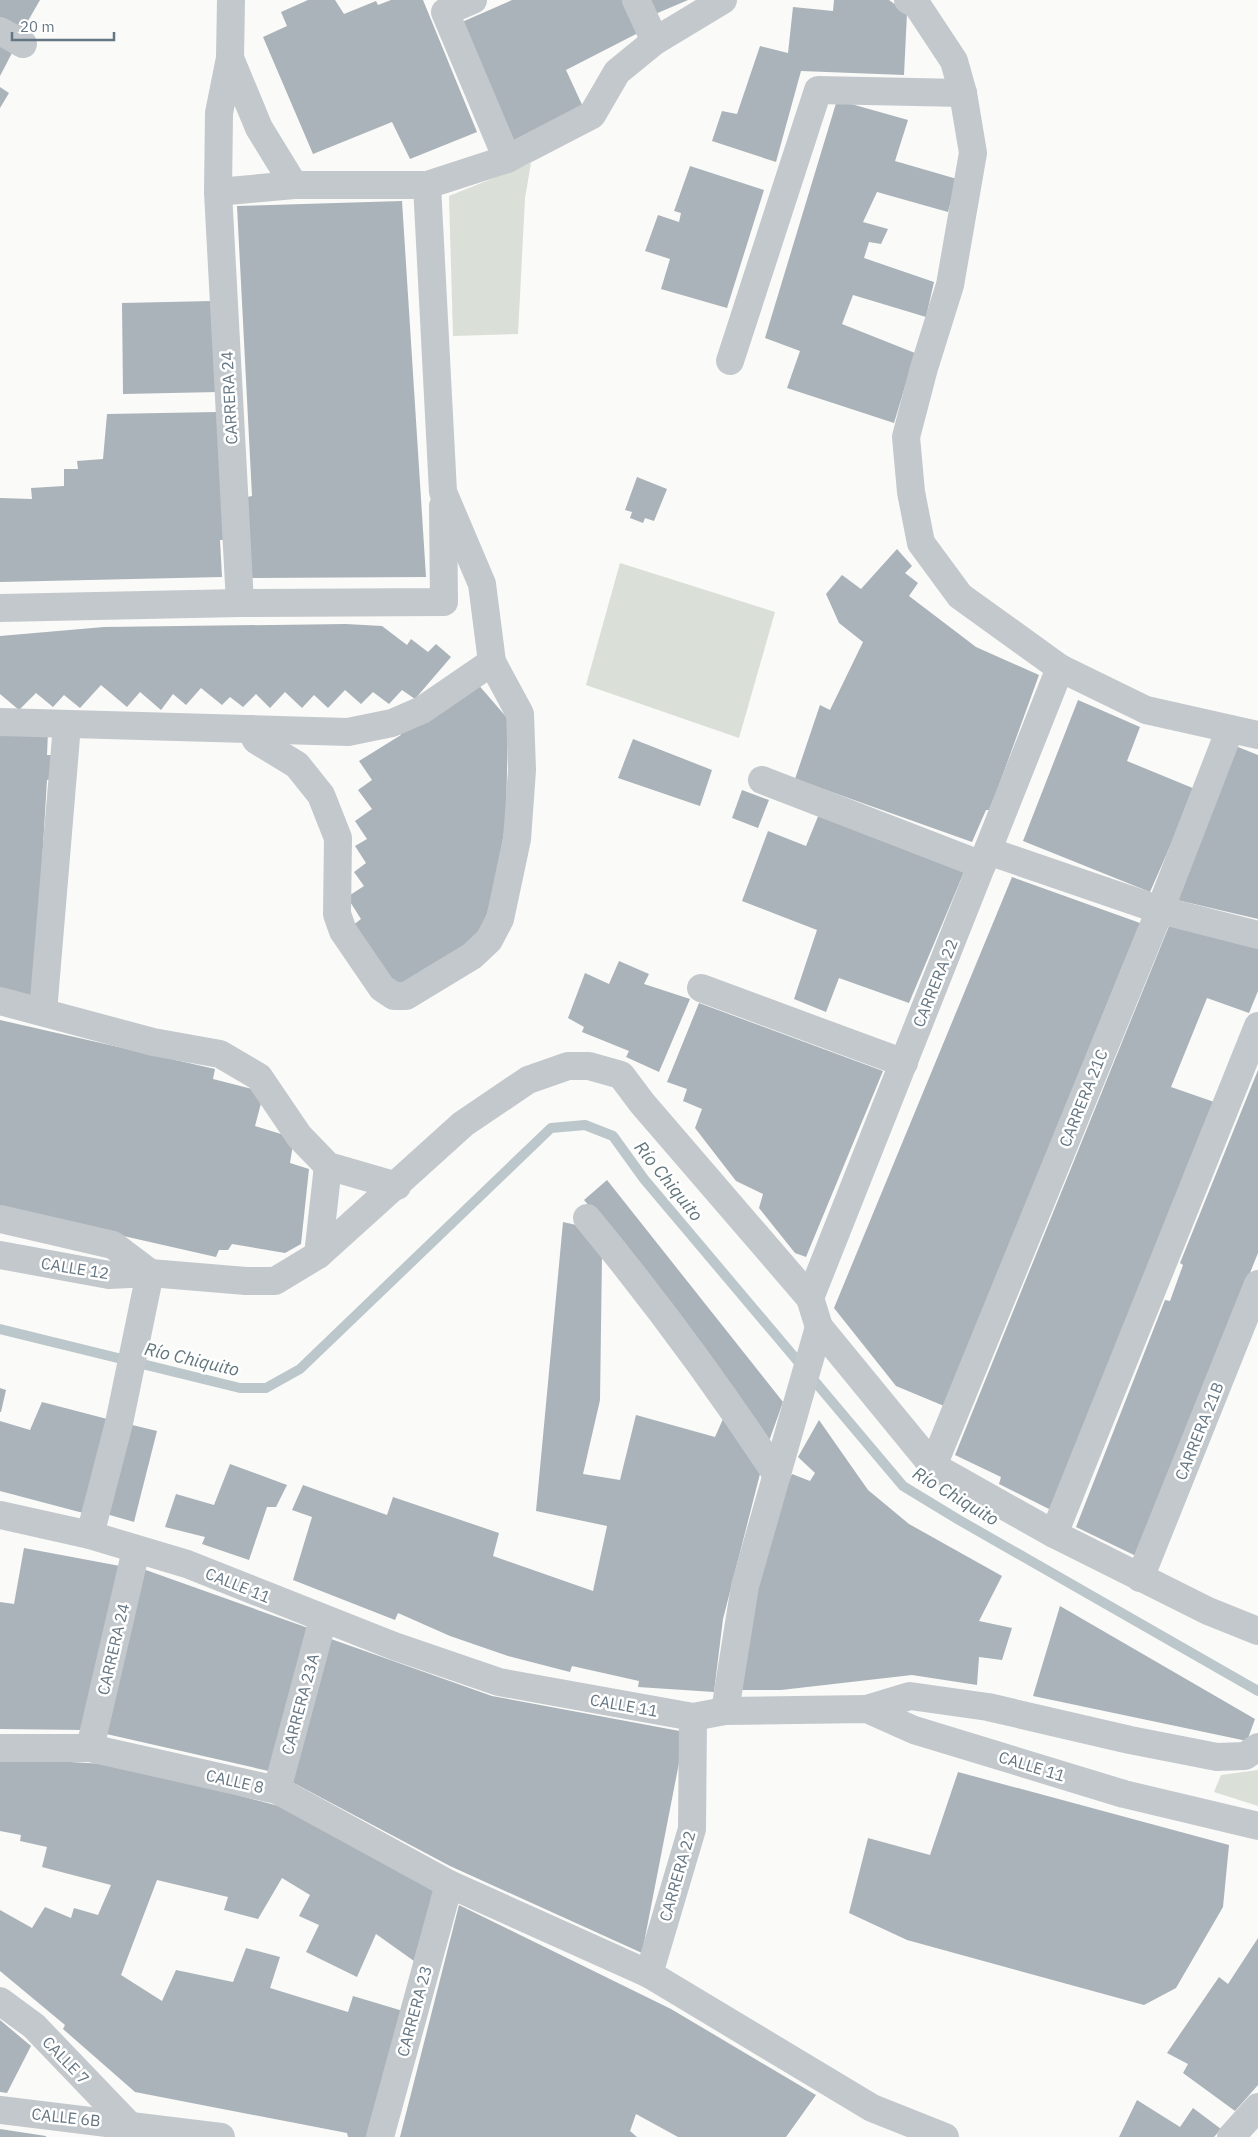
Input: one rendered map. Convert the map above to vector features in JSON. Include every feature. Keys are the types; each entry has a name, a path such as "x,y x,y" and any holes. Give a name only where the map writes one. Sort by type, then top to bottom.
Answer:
{"street":[{"path":"231,0 230,58 259,128 294,186"},
{"path":"473,0 445,12 507,159"},
{"path":"636,0 655,41"},
{"path":"218,192 294,186 426,185 507,159 592,115 618,72 655,41 723,0"},
{"path":"908,0 917,5 954,61 963,93 972,153 950,285 924,368 906,437 912,492 921,543 960,596 1060,668 1146,710 1258,735"},
{"name":"CARRERA 24","path":"230,58 219,113 218,192 240,603"},
{"path":"730,361 818,90 963,93"},
{"path":"0,608 240,603 444,602 443,492 426,185"},
{"path":"250,729 256,740 297,765 321,795 338,838 337,914 343,931 382,988 394,996 406,996 472,956 489,940 500,919 515,848 522,770 520,714 492,662 482,584 443,492"},
{"path":"0,722 348,732 392,723 422,710 492,662"},
{"name":"CARRERA 22","path":"810,1298 1060,668"},
{"path":"43,1012 66,725"},
{"name":"CARRERA 21C","path":"933,1466 1160,910 1230,729"},
{"path":"762,780 985,858 1160,910 1258,935"},
{"path":"701,988 904,1063"},
{"path":"0,1001 153,1042 220,1054 259,1077 299,1136 328,1166 397,1186"},
{"path":"1054,1534 1258,1026"},
{"name":"CALLE 12","path":"0,1255 109,1275 150,1273 246,1281 275,1281 318,1255 397,1186 463,1124 528,1080 568,1066 589,1066 622,1075 642,1103 810,1298"},
{"path":"318,1255 328,1166"},
{"path":"587,1218 628,1267 719,1388 777,1475"},
{"path":"0,1219 114,1245 150,1273 118,1423 90,1535"},
{"name":"CARRERA 21B","path":"1140,1578 1258,1284"},
{"path":"725,1711 745,1586 816,1337 810,1298"},
{"path":"816,1337 933,1466 1054,1534 1140,1578 1208,1611 1258,1631"},
{"name":"CALLE 11","path":"0,1515 90,1535 187,1564 394,1646 499,1682 693,1717 725,1711 867,1709 914,1730 1105,1788 1258,1826"},
{"name":"CARRERA 24","path":"90,1748 136,1550"},
{"name":"CARRERA 23A","path":"277,1790 323,1619"},
{"path":"867,1709 910,1696 988,1707 1130,1740 1217,1757 1245,1756 1258,1747"},
{"name":"CARRERA 22","path":"649,1974 692,1829 693,1717"},
{"name":"CALLE 8","path":"0,1748 90,1748 277,1790 449,1884 649,1974 872,2108 945,2137"},
{"name":"CARRERA 23","path":"380,2137 449,1884"},
{"name":"CALLE 7","path":"0,2001 34,2026 128,2124"},
{"path":"1231,2137 1258,2107"},
{"name":"CALLE 6B","path":"0,2110 128,2124 221,2137"}],"shaded area":[{"path":"531,163 525,198 518,334 453,336 449,196"},
{"path":"620,563 775,612 739,738 586,685"},
{"path":"1258,1770 1258,1806 1214,1792 1221,1775"}],"building":[{"path":"0,0 40,0 21,33 0,21"},
{"path":"308,0 335,0 344,14 376,1 378,5 391,0 423,0 477,132 410,159 392,122 313,154 263,37 287,26 281,12"},
{"path":"512,0 622,0 638,33 566,70 584,109 514,141 462,22"},
{"path":"647,0 688,0 653,15"},
{"path":"834,0 889,0 907,13 904,75 801,71 776,162 712,141 722,111 737,114 760,46 788,53 793,7 833,11"},
{"path":"0,44 13,51 0,76"},
{"path":"0,87 9,93 0,108"},
{"path":"837,100 908,120 895,161 957,179 948,212 877,192 863,222 888,229 881,244 869,242 864,258 934,282 926,317 853,295 842,324 915,353 894,423 787,388 800,351 765,338"},
{"path":"690,166 764,190 727,308 661,289 670,259 645,251 658,215 679,222 681,213 674,211"},
{"path":"402,201 426,577 252,578 247,497 252,496 237,206"},
{"path":"212,301 218,392 123,394 122,303"},
{"path":"217,412 226,540 220,540 222,577 0,582 0,498 32,499 31,488 64,486 64,469 78,469 77,461 103,459 107,414"},
{"path":"637,477 667,489 654,521 645,518 643,523 630,518 632,512 625,510"},
{"path":"897,549 912,566 905,573 918,583 909,596 976,647 1039,675 990,810 986,810 972,842 795,779 820,705 830,710 863,642 839,623 826,594 842,575 861,589"},
{"path":"346,624 382,626 407,645 411,639 428,652 436,644 451,657 415,699 402,690 389,704 373,692 361,704 345,690 328,708 314,695 302,708 285,692 270,708 256,694 243,707 230,697 222,705 201,688 186,705 173,694 161,710 140,692 127,707 101,685 80,708 64,695 53,707 36,693 19,710 0,694 0,636 104,627"},
{"path":"476,682 508,719 506,821 494,891 483,927 466,956 400,995 348,929 361,919 347,897 364,886 354,872 366,863 355,846 367,839 355,821 372,809 358,790 372,780 359,761 401,735 397,730"},
{"path":"1078,700 1140,727 1127,761 1195,789 1150,892 1023,841"},
{"path":"48,732 47,755 57,755 55,778 47,780 34,997 0,989 0,733"},
{"path":"633,739 712,770 700,806 618,778"},
{"path":"1233,745 1258,755 1258,919 1177,900"},
{"path":"742,790 769,800 758,828 732,818"},
{"path":"819,814 964,872 909,1003 839,978 826,1012 794,999 817,930 742,901 768,831 806,846"},
{"path":"1012,877 1140,923 944,1406 896,1386 834,1308"},
{"path":"1169,926 1258,948 1258,991 1249,1013 1207,998 1171,1087 1217,1103 1053,1511 999,1484 1001,1477 955,1455"},
{"path":"619,961 649,974 644,984 690,999 659,1072 626,1057 629,1051 582,1032 584,1027 568,1018 585,973 609,984"},
{"path":"699,1003 883,1071 806,1257 795,1253 759,1208 763,1194 736,1181 695,1128 702,1109 683,1101 687,1089 667,1082"},
{"path":"0,1020 215,1069 213,1079 264,1092 255,1126 294,1138 290,1163 309,1169 301,1244 285,1253 232,1244 228,1250 219,1250 216,1257 0,1208"},
{"path":"1258,1070 1258,1253 1136,1556 1076,1527 1165,1300 1170,1301 1183,1265 1180,1263"},
{"path":"607,1180 783,1402 768,1444 628,1251 584,1200"},
{"path":"563,1222 585,1227 602,1255 600,1400 583,1474 620,1480 636,1415 715,1437 723,1419 761,1470 723,1619 714,1692 638,1687 639,1681 572,1666 570,1672 508,1656 450,1636 398,1613 395,1620 293,1580 312,1517 292,1510 303,1485 387,1515 393,1497 499,1533 493,1556 593,1591 607,1526 536,1511"},
{"path":"0,1388 6,1390 1,1412 0,1412"},
{"path":"42,1402 111,1420 87,1514 0,1491 0,1421 30,1430"},
{"path":"819,1420 868,1490 909,1524 1002,1576 979,1621 1012,1628 1002,1660 979,1657 977,1685 912,1675 781,1690 741,1690 754,1594 780,1498 792,1474 810,1481 815,1473 798,1457"},
{"path":"124,1423 157,1431 134,1522 103,1513"},
{"path":"230,1464 287,1485 276,1507 267,1507 249,1560 202,1544 205,1537 165,1527 176,1494 214,1505"},
{"path":"24,1548 120,1566 83,1730 0,1729 0,1602 14,1604"},
{"path":"143,1569 311,1629 273,1772 102,1733"},
{"path":"1060,1606 1255,1719 1247,1741 1033,1696"},
{"path":"331,1639 492,1696 685,1732 642,1953 450,1866 288,1780"},
{"path":"0,1758 123,1765 302,1812 434,1889 414,1961 376,1934 357,1977 306,1952 319,1925 299,1916 310,1895 282,1878 258,1919 224,1910 228,1897 157,1880 121,1975 162,2001 176,1970 233,1982 246,1948 280,1957 270,1988 348,2012 353,1996 403,2011 374,2137 348,2137 347,2133 135,2092 63,2029 65,2025 0,1971 0,1910 32,1928 45,1907 71,1918 74,1908 98,1915 111,1885 42,1867 47,1847 20,1841 21,1835 0,1831"},
{"path":"958,1772 1229,1845 1223,1907 1176,1988 1144,2005 907,1940 849,1913 868,1838 930,1855"},
{"path":"459,1905 671,2009 816,2095 786,2137 678,2137 636,2114 630,2131 637,2137 400,2137"},
{"path":"1258,1938 1258,2085 1235,2111 1183,2073 1188,2064 1167,2053 1219,1977 1228,1984"},
{"path":"0,2020 31,2046 7,2093 0,2092"},
{"path":"1137,2100 1180,2127 1193,2108 1221,2129 1214,2137 1119,2137"},
{"path":"0,2129 46,2136 46,2137 0,2137"}],"waterway":[{"name":"Río Chiquito","path":"0,1329 240,1388 266,1388 300,1369 551,1128 585,1125 613,1136 644,1179 903,1486 1258,1691"}]}
